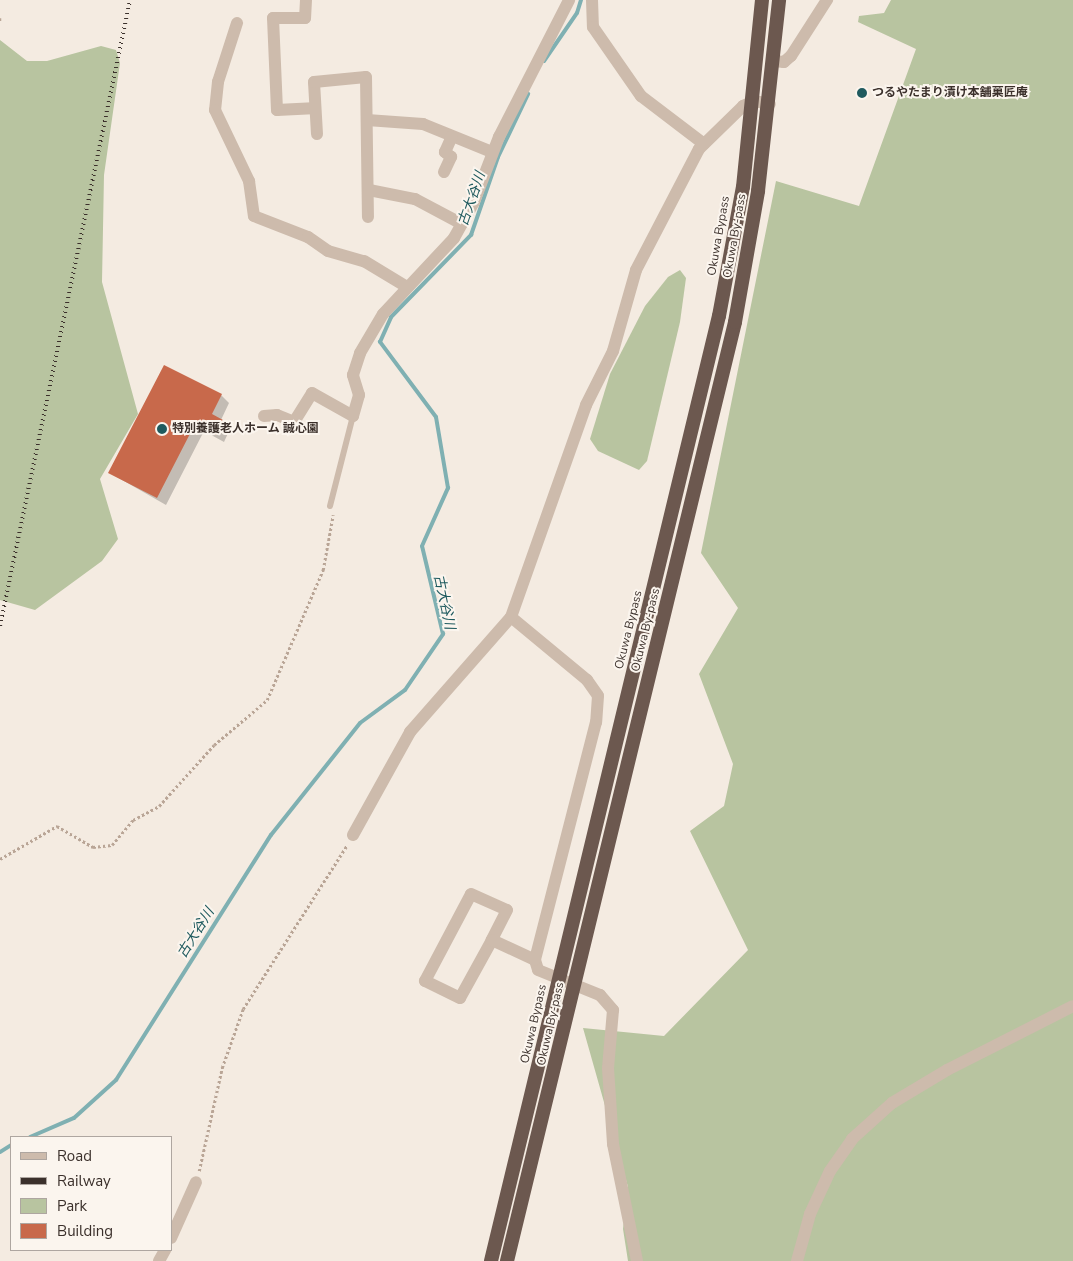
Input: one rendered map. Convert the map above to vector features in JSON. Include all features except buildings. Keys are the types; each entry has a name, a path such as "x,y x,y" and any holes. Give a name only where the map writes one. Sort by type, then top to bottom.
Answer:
{"highway":[{"name":"Okuwa Bypass","path":"491,1261 697,409 732,246 754,102 762,0"},
{"name":"Okuwa By-pass","path":"507,1261 714,410 746,258 770,104 779,0"}],"street":[{"path":"306,0 305,18 273,18 277,110 312,108"},
{"path":"264,416 277,415 294,422 312,393 353,416 359,395 353,375 360,353 383,314 462,224 492,152 569,0"},
{"path":"592,0 593,27 641,96 704,144"},
{"path":"774,61 784,62 791,56 827,0"},
{"path":"237,23 218,82 215,110 249,181 254,216 308,237 328,251 364,261 407,287"},
{"path":"317,134 312,108 314,82 366,77 368,217"},
{"path":"353,835 410,732 511,617 586,405 612,351 636,270 704,144 754,102 770,104"},
{"path":"367,120 423,124 492,152"},
{"path":"444,172 451,157 445,152 452,136"},
{"path":"369,190 415,199 462,224"},
{"path":"511,617 587,680 598,696 594,731 535,960 538,970 576,983 600,995 613,1010 608,1068 613,1144 638,1261"},
{"path":"471,894 507,910 492,940 460,998 425,981 471,894"},
{"path":"492,940 535,960"},
{"path":"797,1261 810,1214 830,1171 852,1139 892,1104 947,1070 1073,1006"},
{"path":"172,1236 196,1182"}],"lane":[{"path":"330,506 353,416"}],"path":[{"path":"0,859 57,826 93,847 112,845 133,820 159,806 214,745 267,700 323,570 334,520 330,506"},
{"path":"196,1182 222,1068 243,1009 353,835"}],"green space":[{"path":"891,0 1073,0 1073,1261 628,1261 623,1229 628,1187 583,1028 664,1036 748,950 690,831 724,806 733,764 699,674 738,608 701,553 776,181 859,206 916,49 858,22 859,16 884,13"},
{"path":"0,40 27,61 47,61 101,46 116,50 120,63 104,175 102,282 138,414 100,479 118,539 102,561 35,610 0,600"},
{"path":"680,270 686,278 680,322 647,461 639,470 598,451 590,439 610,374 645,306 668,277"}],"waterway":[{"name":"古大谷川","path":"544,61 577,13 581,0"},
{"name":"古大谷川","path":"32,1136 74,1118 116,1080 271,835 360,723 405,690 443,634 422,546 448,488 436,417 380,342 391,317 471,235 498,157 528,94"},
{"name":"古大谷川","path":"0,1152 10,1146"}],"railway":[{"path":"0,626 130,0"}],"place":[{"name":"つるやたまり漬け本舗菓匠庵","path":"862,93"},
{"name":"特別養護老人ホーム 誠心園","path":"162,429"}]}
